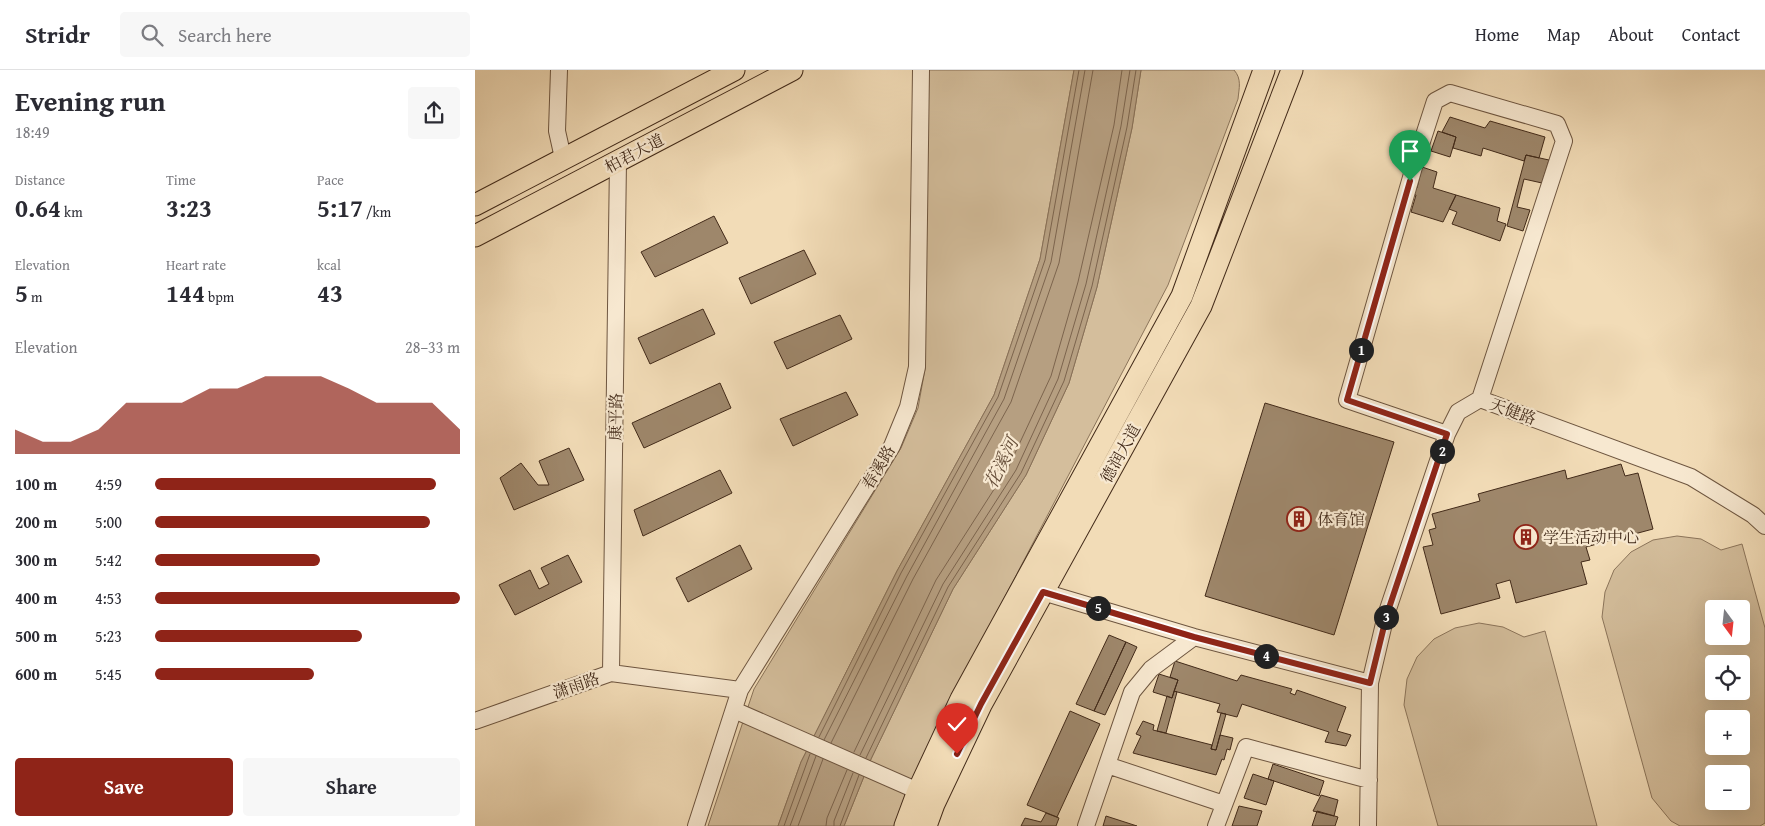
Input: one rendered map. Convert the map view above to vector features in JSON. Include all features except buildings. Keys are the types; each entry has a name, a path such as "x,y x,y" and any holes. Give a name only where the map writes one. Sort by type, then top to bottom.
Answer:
{"main road":[{"name":"柏君大道","path":"475,204 734,70"},
{"name":"柏君大道","path":"475,236 792,70"},
{"name":"德润大道","path":"905,826 909,787 961,699 1182,296 1264,70"},
{"name":"德润大道","path":"926,826 934,804 981,704 1201,306 1291,70"}],"street":[{"path":"559,70 557,131 563,158"},
{"name":"春溪路","path":"696,826 740,690 892,446 908,407 917,367 921,70"},
{"path":"1447,434 1347,400 1435,101 1450,93 1557,124 1564,141 1480,399"},
{"name":"康平路","path":"611,673 618,161"},
{"name":"天健路","path":"1368,826 1370,683 1387,614 1447,434 1458,412 1480,399 1691,477 1753,515 1765,526"},
{"path":"1043,592 1194,637 1370,683"},
{"path":"1086,826 1133,692 1151,669 1194,637"},
{"name":"潇雨路","path":"475,721 611,673 740,690"},
{"path":"734,710 909,787"},
{"path":"1216,826 1246,747 1369,780"},
{"path":"1107,765 1224,804"}],"shaded area":[{"path":"928,70 1074,70 1040,259 994,395 897,571 801,762 778,826 708,826 754,689 901,448 918,408 925,369"},
{"path":"1141,70 1234,70 1239,80 1238,99 1168,285 954,694 895,826 844,826 871,759 953,589 1026,475 1069,383 1097,287 1132,128"},
{"path":"1677,536 1701,539 1721,550 1742,544 1765,628 1765,823 1760,826 1680,826 1671,821 1652,798 1602,617 1605,592 1614,570 1631,552 1653,540"},
{"path":"1479,623 1503,627 1524,637 1545,631 1597,826 1438,826 1404,705 1407,679 1417,657 1434,639 1455,628"}],"water":[{"name":"花溪河","path":"1074,70 1141,70 1132,128 1097,287 1069,383 1026,475 953,589 871,759 844,826 778,826 801,762 897,571 994,395 1040,259"}],"place":[{"name":"体育馆","path":"1299,519"},
{"name":"学生活动中心","path":"1526,537"}],"route":[{"path":"957,754 981,704 1043,592 1194,637 1370,683 1387,614 1447,434 1347,400 1410,181"}]}
